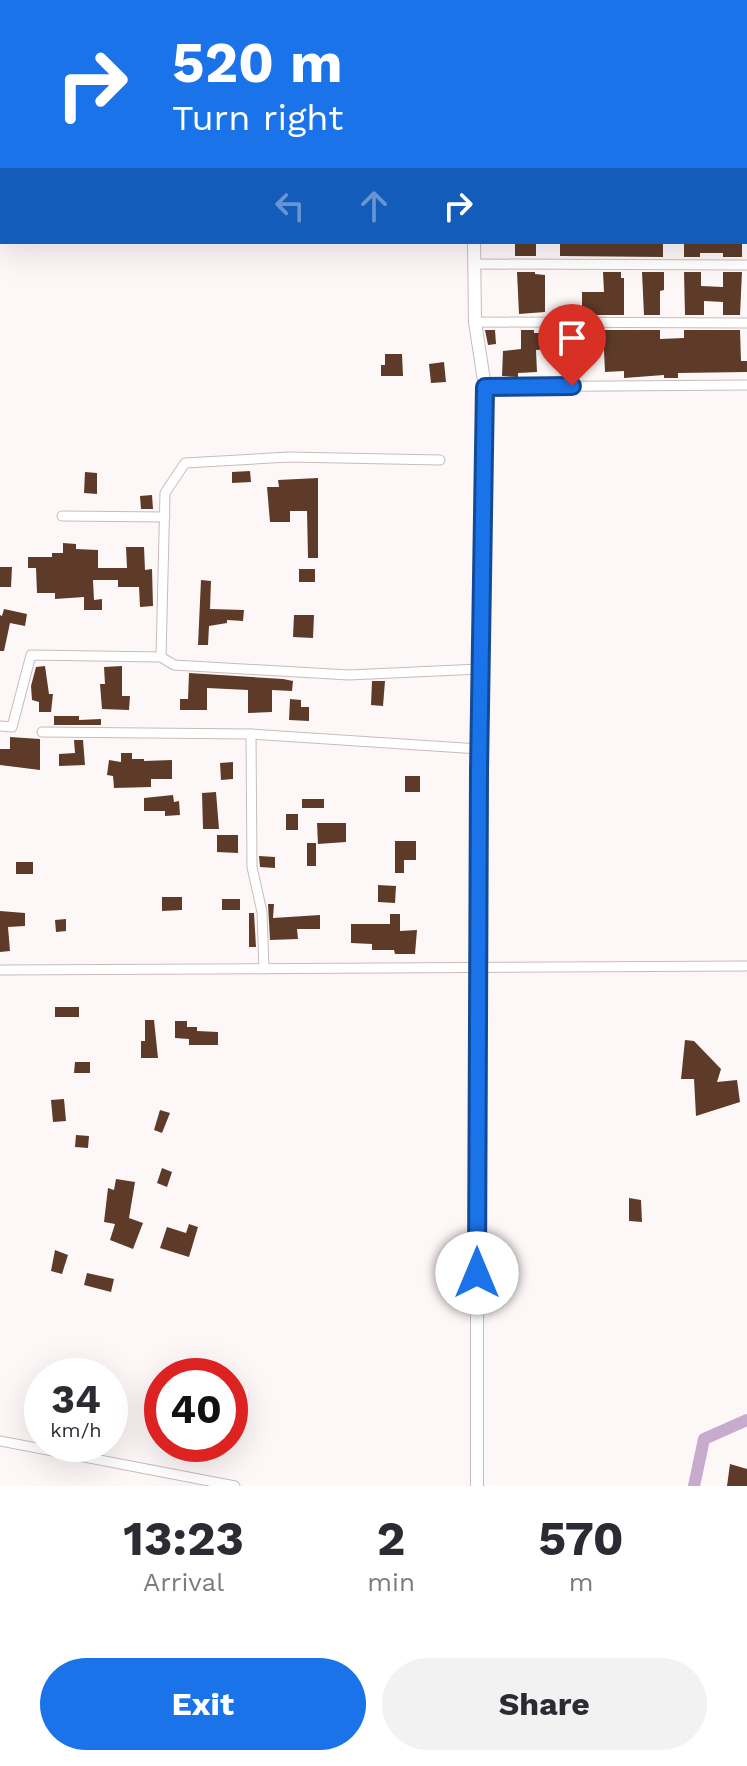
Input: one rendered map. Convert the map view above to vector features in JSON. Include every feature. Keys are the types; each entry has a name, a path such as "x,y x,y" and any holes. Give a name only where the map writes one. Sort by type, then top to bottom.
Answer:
{"street":[{"path":"474,244 475,322 485,387 477,968 477,1486"},
{"path":"474,264 747,265"},
{"path":"475,322 747,323"},
{"path":"485,387 747,385"},
{"path":"161,657 165,493 185,463 289,457 440,460"},
{"path":"62,516 165,517"},
{"path":"0,726 12,727 31,655 161,657 174,665 349,675 480,669"},
{"path":"42,732 251,734 479,749"},
{"path":"251,734 252,867 262,912 264,969"},
{"path":"0,970 747,966"},
{"path":"0,1441 235,1486"}],"building":[{"path":"515,244 536,244 536,256 515,256"},
{"path":"560,244 663,244 663,257 560,256"},
{"path":"684,244 742,244 742,257 700,253 700,257 684,257"},
{"path":"517,272 545,275 545,312 519,314"},
{"path":"603,272 621,272 621,278 624,278 624,315 582,315 582,292 604,292"},
{"path":"642,272 664,272 660,315 644,315"},
{"path":"684,272 701,272 701,286 723,287 723,272 742,272 740,315 723,315 723,302 704,301 704,315 685,315"},
{"path":"485,330 495,330 496,344 488,345"},
{"path":"521,330 546,333 548,349 536,350 537,372 518,373 518,377 502,376 503,351 521,349"},
{"path":"563,330 580,330 580,335 583,335 582,365 572,365 572,349 563,349"},
{"path":"603,330 660,330 660,339 684,338 684,330 740,330 741,361 747,361 747,372 678,373 678,378 664,378 664,375 624,378 624,371 605,372"},
{"path":"385,354 402,354 403,376 381,376"},
{"path":"444,362 446,382 431,383 429,364"},
{"path":"250,471 251,482 232,483 232,472"},
{"path":"85,472 97,473 97,494 84,493"},
{"path":"318,478 318,558 308,558 307,511 290,511 290,522 270,522 267,487 279,487 278,480"},
{"path":"152,495 153,509 141,509 140,496"},
{"path":"63,543 76,544 76,549 98,550 98,568 127,568 126,547 144,547 145,570 152,569 153,606 140,607 139,587 118,587 118,580 93,580 94,600 102,599 102,610 84,610 84,597 55,599 55,593 37,593 36,568 28,568 28,557 52,557 52,553 63,553"},
{"path":"0,567 12,567 11,587 0,587"},
{"path":"299,569 315,569 315,582 299,582"},
{"path":"201,580 211,581 210,609 244,610 243,621 227,620 227,623 209,626 208,645 198,645"},
{"path":"4,609 27,614 25,626 10,623 4,651 0,651 0,615"},
{"path":"294,615 314,615 313,638 293,637"},
{"path":"45,666 49,694 53,694 51,712 39,712 39,702 32,700 31,686 36,667"},
{"path":"122,666 122,696 130,696 129,710 102,709 100,684 105,684 104,667"},
{"path":"189,673 283,679 293,681 292,691 272,690 272,712 248,713 248,690 207,688 207,710 180,710 180,699 188,699"},
{"path":"372,681 385,681 383,706 371,705"},
{"path":"290,699 301,700 301,707 309,707 309,721 289,720"},
{"path":"54,716 101,719 101,725 54,725"},
{"path":"10,737 40,739 40,770 0,765 0,749 10,749"},
{"path":"74,740 83,740 85,765 59,766 59,754 75,753"},
{"path":"121,753 132,753 132,759 144,761 172,760 172,779 151,779 151,787 114,788 113,776 107,775 109,760 121,762"},
{"path":"233,762 233,779 221,780 220,763"},
{"path":"405,776 420,776 420,792 405,792"},
{"path":"216,792 219,829 203,829 202,793"},
{"path":"173,795 174,802 179,801 180,815 165,816 165,811 144,811 144,798"},
{"path":"302,799 324,799 324,808 302,808"},
{"path":"286,814 298,814 298,830 286,830"},
{"path":"317,823 346,823 346,842 318,844"},
{"path":"217,835 238,835 238,853 217,852"},
{"path":"395,841 416,841 416,860 404,860 404,873 395,873"},
{"path":"307,843 316,843 316,866 307,866"},
{"path":"259,856 275,857 275,868 260,867"},
{"path":"16,862 33,862 33,874 16,874"},
{"path":"378,885 396,886 395,903 378,902"},
{"path":"162,897 182,897 182,910 162,911"},
{"path":"222,899 240,899 240,910 222,910"},
{"path":"268,904 274,904 273,918 320,915 320,929 297,929 298,939 270,940"},
{"path":"0,911 25,913 25,926 8,927 10,951 0,952"},
{"path":"249,913 254,913 256,947 249,947"},
{"path":"390,914 400,914 400,931 417,930 415,954 395,954 394,950 372,950 372,944 351,943 351,924 390,924"},
{"path":"66,919 66,931 56,932 55,920"},
{"path":"55,1007 79,1007 79,1017 55,1017"},
{"path":"145,1020 154,1020 158,1058 141,1058"},
{"path":"175,1021 187,1021 187,1027 197,1027 197,1031 218,1032 218,1045 189,1045 189,1039 175,1038"},
{"path":"685,1040 694,1041 721,1069 717,1082 737,1080 740,1102 696,1116 694,1079 681,1079"},
{"path":"75,1062 90,1062 90,1073 74,1073"},
{"path":"64,1099 66,1121 53,1122 51,1100"},
{"path":"160,1110 170,1113 162,1133 154,1130"},
{"path":"76,1135 89,1136 88,1148 75,1147"},
{"path":"162,1168 172,1172 167,1187 157,1183"},
{"path":"116,1179 135,1182 129,1218 143,1223 133,1249 110,1240 115,1224 104,1222 108,1188 114,1190"},
{"path":"629,1198 641,1200 642,1222 629,1221"},
{"path":"189,1224 198,1227 189,1257 160,1248 167,1227 186,1233"},
{"path":"55,1250 68,1255 62,1274 51,1271"},
{"path":"87,1273 114,1279 111,1292 84,1285"},
{"path":"730,1464 747,1469 747,1486 727,1486"}],"waterway":[{"path":"694,1486 704,1439 747,1420"}],"route":[{"path":"477,1273 477,968 485,387 572,386"}]}
